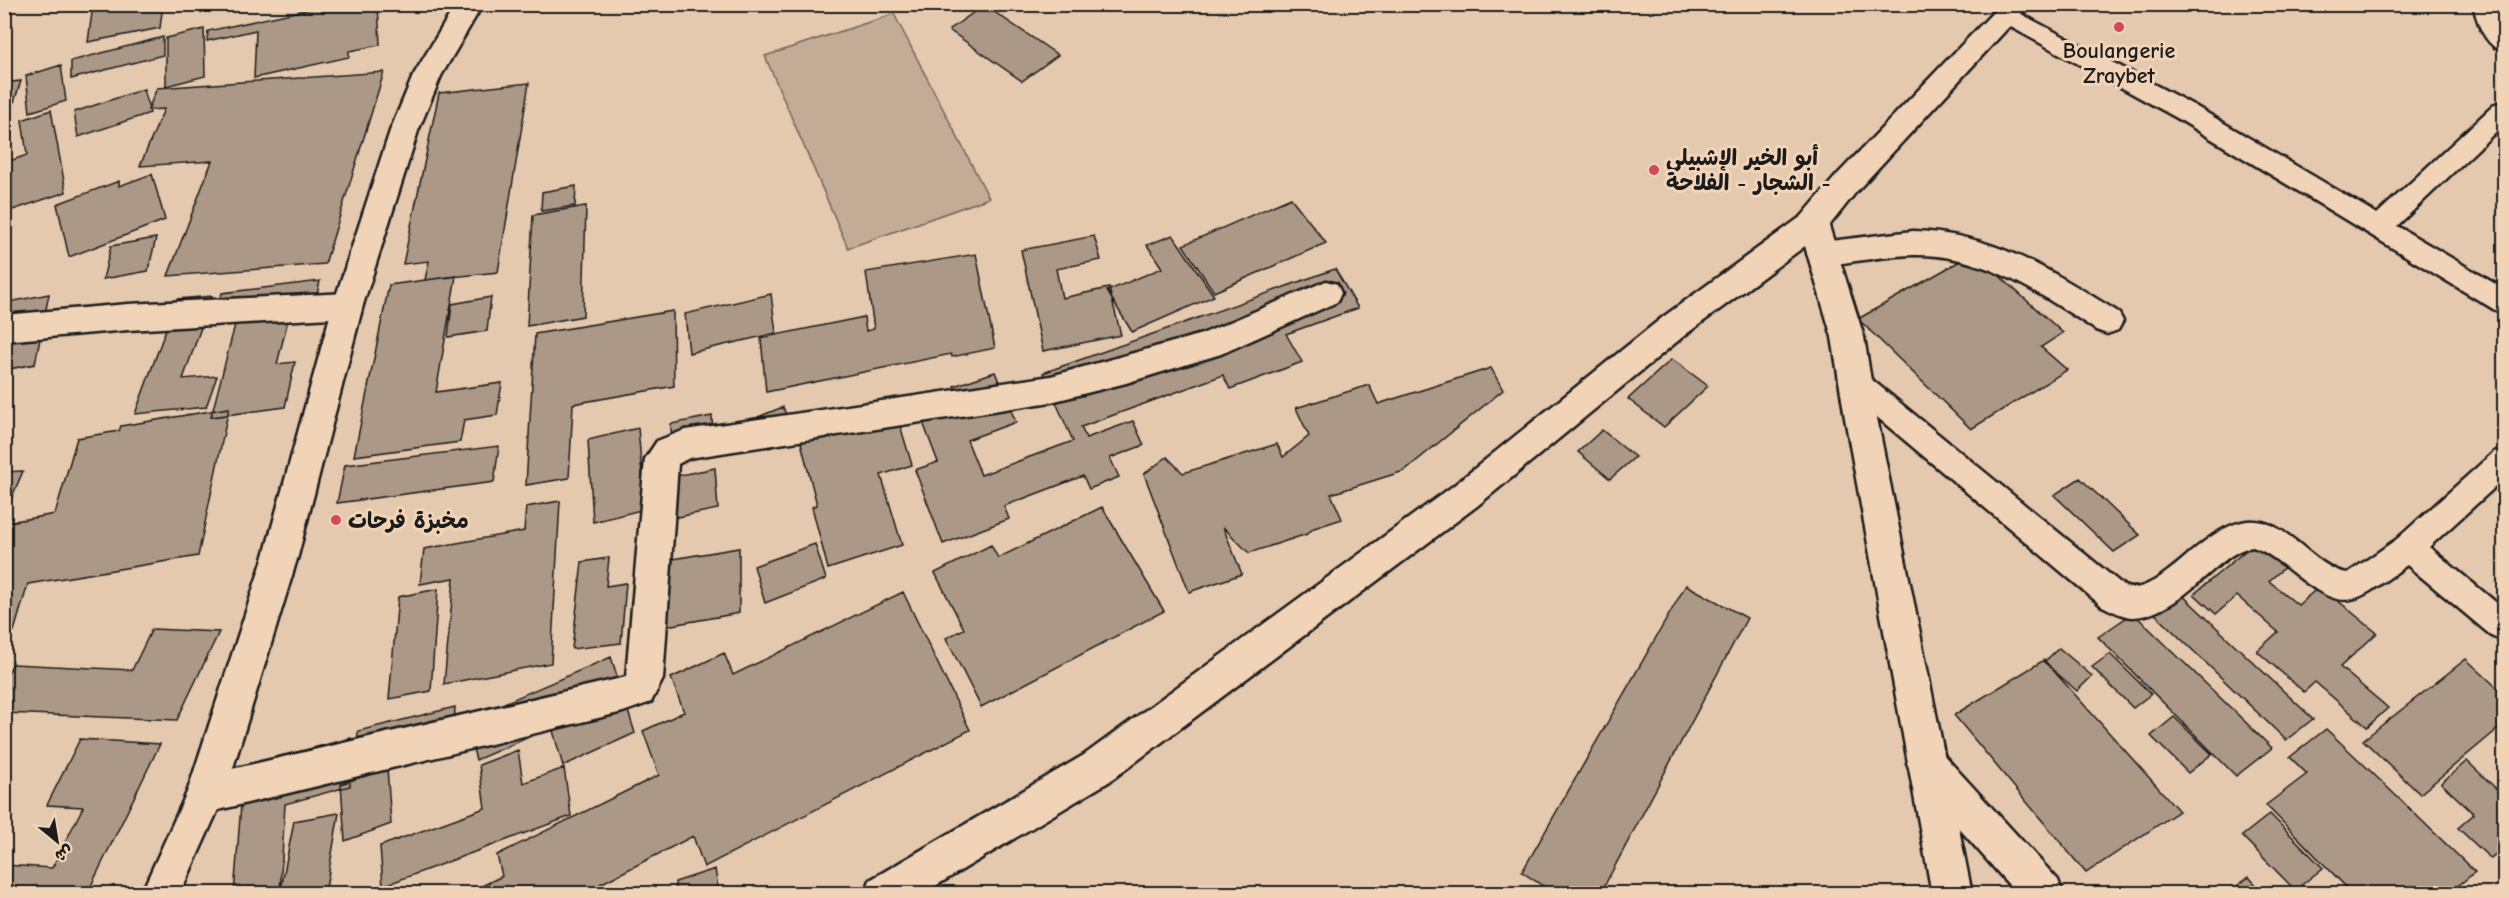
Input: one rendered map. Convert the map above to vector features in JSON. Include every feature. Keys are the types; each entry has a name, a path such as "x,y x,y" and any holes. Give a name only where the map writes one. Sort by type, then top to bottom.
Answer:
{"street":[{"path":"160,894 206,794 281,556 348,305 404,131 427,76 470,4"},
{"path":"885,894 1097,768 1464,496 1674,326 1817,239 1845,184 2013,10"},
{"path":"1817,239 1956,246 1998,259 2039,279 2107,321"},
{"path":"1817,239 1848,337 1863,430 1952,894"},
{"path":"206,794 638,690 645,679 662,459 669,451 685,444 1062,387 1210,345 1326,293"},
{"path":"4,328 128,317 348,305"},
{"path":"1926,763 2044,894"}],"lane":[{"path":"2484,4 2489,24 2505,43"},
{"path":"2013,10 2505,302"},
{"path":"2380,226 2505,110"},
{"path":"1856,383 2113,596 2133,604 2154,596 2224,545 2243,535 2252,534 2270,540 2332,584 2352,587 2408,548 2505,461"},
{"path":"2408,548 2505,627"}],"shaded area":[{"path":"894,14 989,198 848,248 765,56"}],"building":[{"path":"163,4 160,28 88,42 93,5"},
{"path":"333,4 378,4 380,45 349,51 349,57 254,78 256,30 207,41 208,31"},
{"path":"984,5 1058,55 1022,81 949,30"},
{"path":"204,29 205,76 166,86 166,38"},
{"path":"163,37 163,55 71,79 71,61"},
{"path":"61,65 66,101 30,112 26,76"},
{"path":"384,72 325,264 168,276 212,161 140,166 164,109 148,110 157,88"},
{"path":"21,81 14,102 4,103 4,83"},
{"path":"529,83 498,272 425,280 429,261 403,264 439,93"},
{"path":"144,89 150,113 78,137 74,112"},
{"path":"51,110 66,192 4,213 4,163 27,155 22,120"},
{"path":"152,174 165,220 69,257 57,204 119,181 119,186"},
{"path":"576,186 575,206 541,211 542,192"},
{"path":"1291,198 1326,243 1214,292 1183,245"},
{"path":"586,206 583,316 527,326 533,215"},
{"path":"1173,235 1214,296 1132,332 1107,291 1162,268 1147,245"},
{"path":"1094,236 1101,260 1056,269 1062,298 1109,288 1121,335 1043,351 1021,250"},
{"path":"156,238 148,271 103,279 111,246"},
{"path":"1974,253 2063,333 2041,347 2067,370 1971,429 1858,319"},
{"path":"976,254 995,348 952,357 951,354 766,392 761,338 864,317 866,331 874,329 866,272"},
{"path":"1335,269 1358,308 1286,334 1302,362 1230,389 1223,375 1081,427 1086,438 1133,421 1144,445 1110,458 1119,477 1089,489 1083,476 1004,506 1009,519 943,544 915,470 938,462 919,412 960,398 954,386 995,372 1016,422 967,440 981,475 1073,441 1043,373"},
{"path":"456,276 436,392 502,383 497,415 464,420 460,442 354,456 389,285"},
{"path":"320,281 313,313 289,316 277,364 295,362 285,407 211,417 236,321 214,324 222,293"},
{"path":"49,294 35,364 4,370 4,303"},
{"path":"771,294 776,333 689,353 685,314"},
{"path":"212,296 183,379 217,376 206,407 135,414 177,299"},
{"path":"491,297 487,331 448,337 452,304"},
{"path":"673,311 674,386 573,404 569,478 526,485 535,334"},
{"path":"1672,359 1708,386 1664,427 1628,399"},
{"path":"1491,368 1503,390 1404,471 1331,494 1342,519 1314,528 1307,534 1249,553 1223,527 1242,574 1189,592 1144,474 1167,457 1183,473 1277,444 1283,457 1309,436 1296,408 1369,385 1378,404"},
{"path":"893,402 912,465 881,475 902,545 828,569 812,507 817,505 798,431"},
{"path":"783,407 795,438 769,448 758,417"},
{"path":"229,408 198,556 28,584 14,631 4,633 4,523 55,514 77,438 119,431 121,426"},
{"path":"712,416 714,454 672,462 671,424"},
{"path":"638,428 645,509 593,522 588,440"},
{"path":"1602,430 1635,457 1610,479 1578,452"},
{"path":"499,446 494,482 337,503 345,465"},
{"path":"715,468 718,509 673,518 671,477"},
{"path":"23,471 4,516 4,472"},
{"path":"2080,478 2140,535 2114,552 2054,495"},
{"path":"560,501 551,663 444,684 454,578 420,584 424,549 524,531 526,507"},
{"path":"1102,507 1164,611 981,707 946,638 964,629 935,573 991,545 998,558"},
{"path":"2257,541 2287,565 2269,581 2298,605 2320,586 2377,633 2340,667 2388,708 2367,727 2315,682 2304,692 2257,651 2278,632 2237,596 2216,614 2194,594"},
{"path":"815,544 826,579 765,603 754,566"},
{"path":"739,548 739,613 666,626 667,560"},
{"path":"609,558 606,586 626,583 621,643 572,649 582,562"},
{"path":"1686,585 1747,618 1600,894 1555,894 1522,872"},
{"path":"438,589 431,691 389,699 398,597"},
{"path":"2178,591 2313,719 2286,740 2151,610"},
{"path":"903,592 970,730 704,867 693,836 581,894 466,894 502,876 497,855 659,775 643,731 684,712 671,678 724,653 733,675"},
{"path":"2133,613 2272,748 2236,776 2098,637"},
{"path":"152,629 219,632 177,720 4,713 4,679 13,664 132,670"},
{"path":"2059,648 2092,676 2077,691 2044,662"},
{"path":"2110,654 2151,694 2133,708 2092,667"},
{"path":"611,657 635,733 563,766 552,727 476,760 465,720"},
{"path":"2466,659 2504,694 2504,724 2420,794 2363,740"},
{"path":"2044,660 2179,811 2086,873 1954,715"},
{"path":"455,707 453,753 355,777 358,731"},
{"path":"2174,717 2212,754 2188,773 2151,736"},
{"path":"2326,729 2475,872 2448,894 2339,894 2347,888 2266,805 2307,774 2290,757"},
{"path":"351,738 350,786 285,804 280,894 234,894 244,766"},
{"path":"80,739 160,744 87,894 4,894 4,865 52,868 83,807 47,805"},
{"path":"518,750 523,783 564,768 571,816 383,886 380,846 485,808 479,765"},
{"path":"2467,761 2504,796 2504,847 2491,859 2458,828 2474,814 2441,783"},
{"path":"387,768 391,824 345,841 341,784"},
{"path":"339,813 325,894 280,894 294,821"},
{"path":"2270,814 2323,868 2295,890 2242,836"},
{"path":"715,869 719,894 676,894 675,882"},
{"path":"2249,877 2264,894 2226,894"}],"place":[{"name":"Boulangerie Zraybet","path":"2119,27"},
{"name":"أبو الخير الإشبيلي الشجار - الفلاحة -","path":"1654,170"},
{"name":"مخبزة فرحات","path":"336,520"}]}
